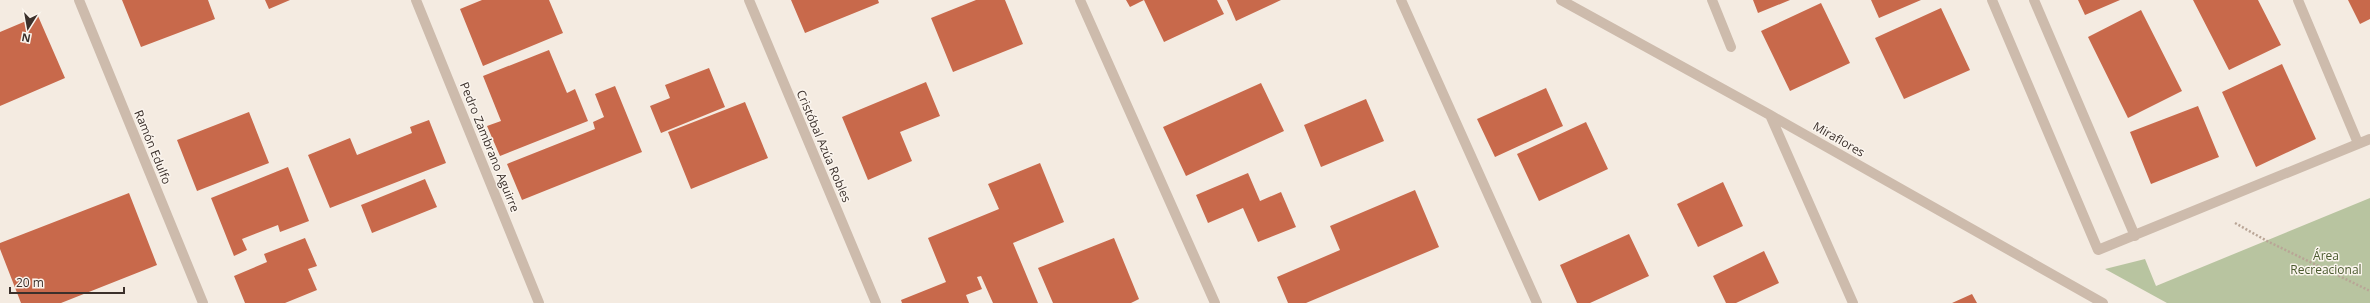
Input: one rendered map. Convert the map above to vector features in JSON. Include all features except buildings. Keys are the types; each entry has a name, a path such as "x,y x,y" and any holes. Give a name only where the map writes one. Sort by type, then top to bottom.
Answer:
{"street":[{"name":"Ramón Edulfo","path":"79,0 202,303"},
{"name":"Pedro Zambrano Aguirre","path":"416,0 539,303"},
{"name":"Cristóbal Azúa Robles","path":"749,0 876,303"},
{"path":"1080,0 1215,303"},
{"path":"1401,0 1537,303"},
{"name":"Miraflores","path":"1561,0 1770,114 2103,303"},
{"path":"1712,0 1732,47"},
{"path":"1992,0 2098,250 2207,207 2370,139"},
{"path":"2034,0 2135,236"},
{"path":"2298,0 2358,143"},
{"path":"1770,114 1853,303"}],"path":[{"path":"2207,207 2267,241 2370,291"}],"green space":[{"name":"Área Recreacional","path":"2370,198 2370,303 2167,303 2105,269 2145,259 2156,286"}]}
